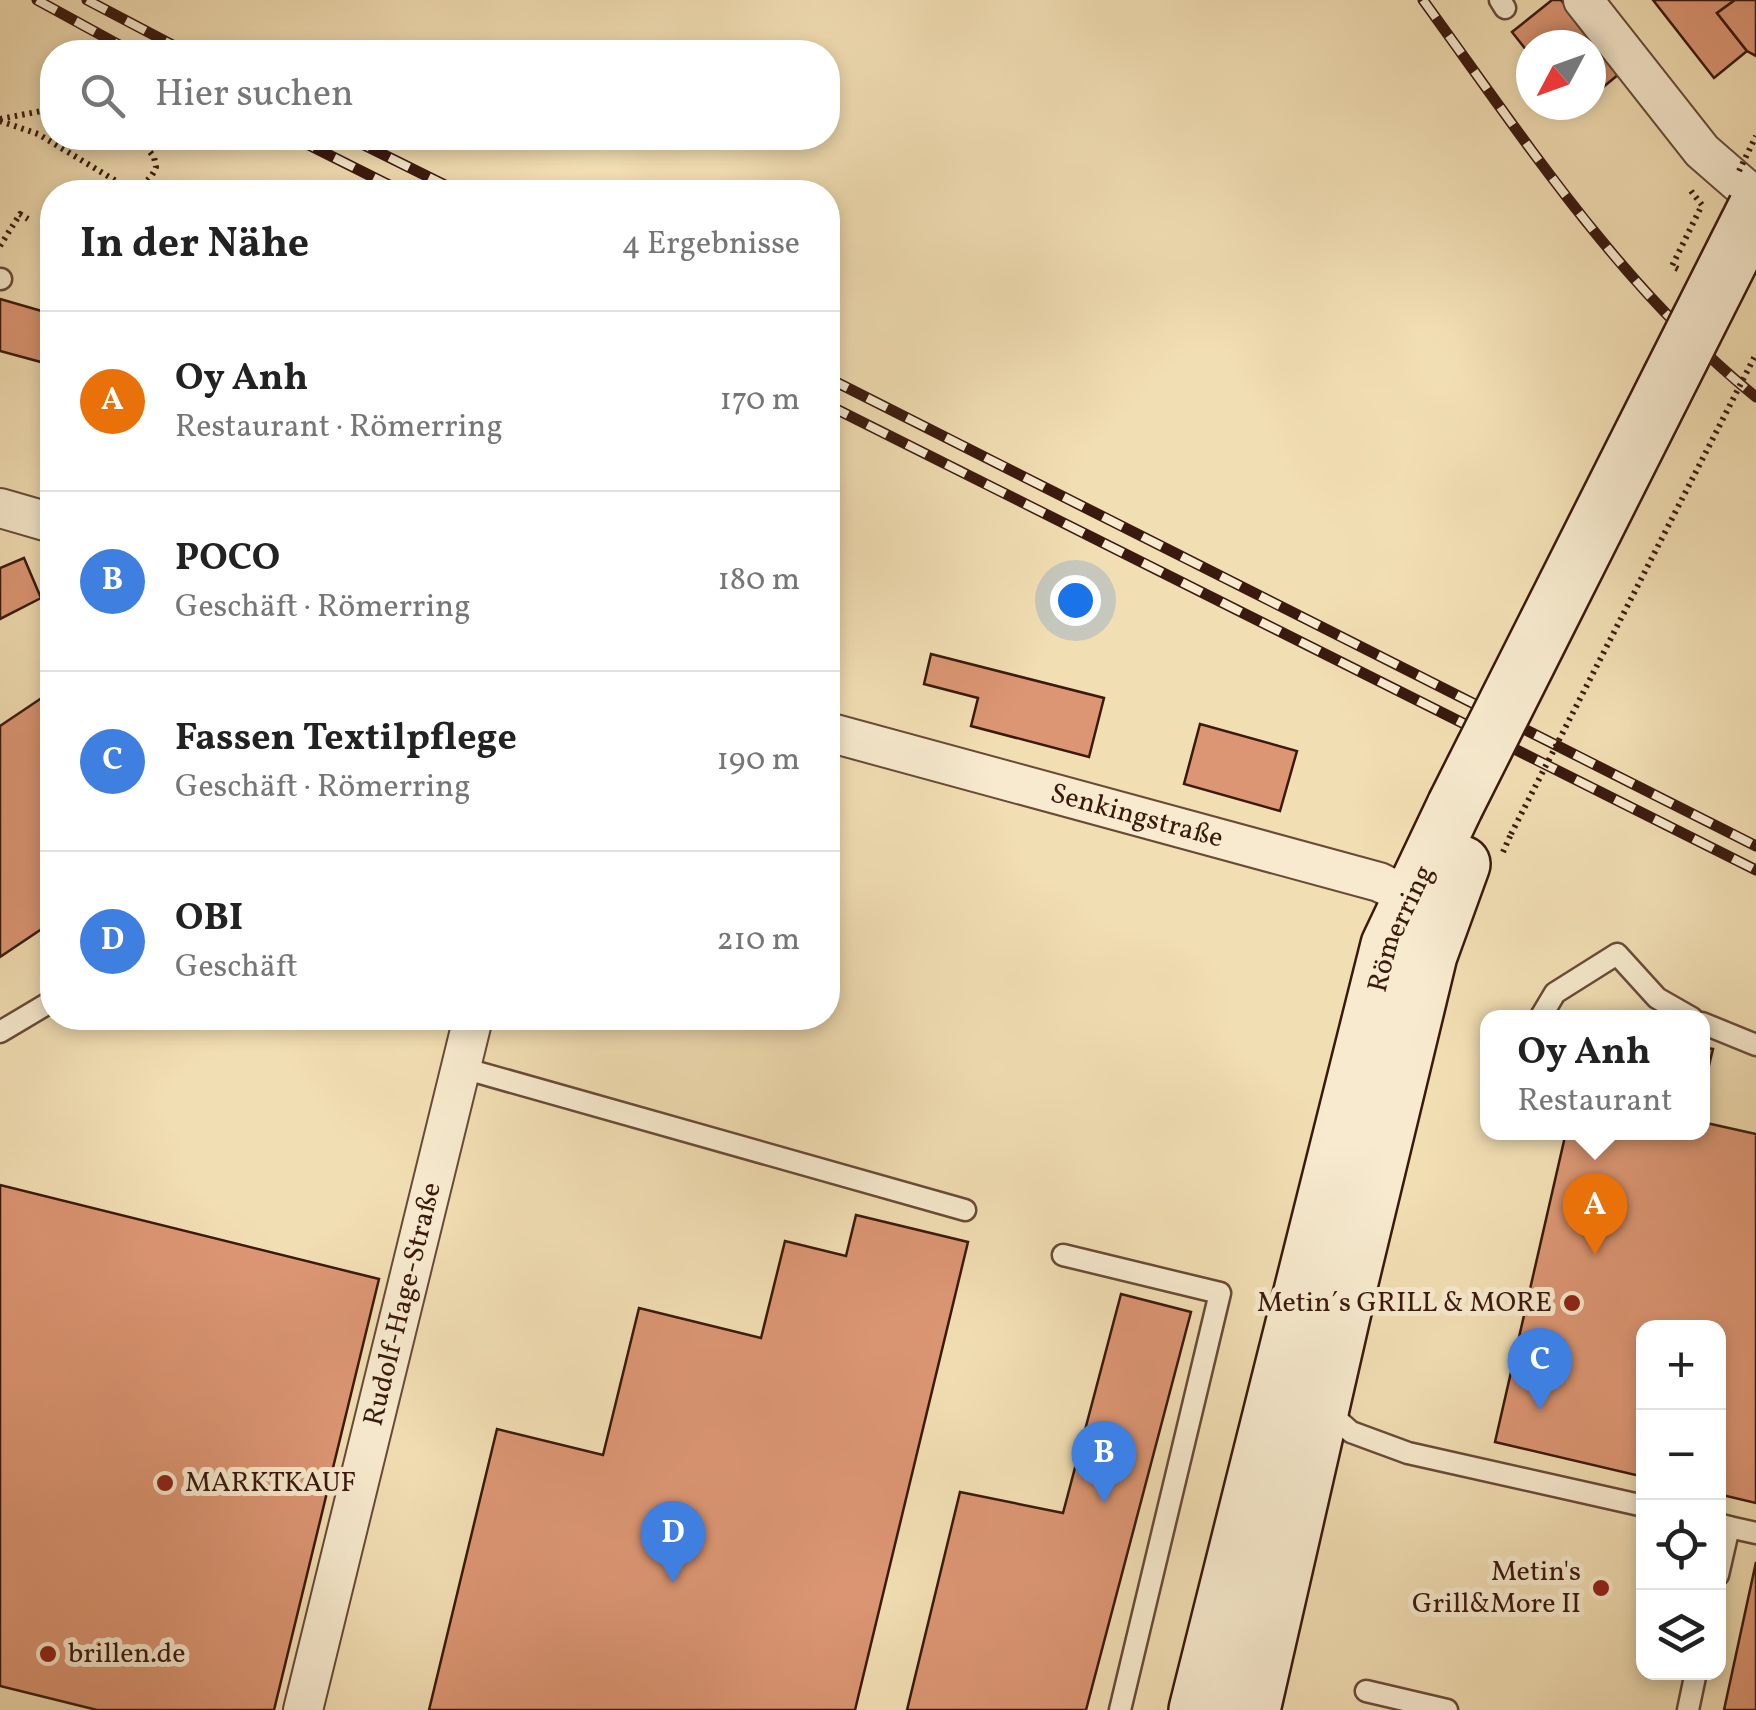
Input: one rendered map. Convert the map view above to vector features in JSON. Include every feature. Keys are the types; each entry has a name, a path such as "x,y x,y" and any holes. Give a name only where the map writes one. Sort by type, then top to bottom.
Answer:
{"main road":[{"name":"Römerring","path":"1483,820 1756,208"},
{"name":"Römerring","path":"1197,1710 1390,945 1426,904 1483,820 1756,290"},
{"name":"Römerring","path":"1252,1710 1364,1220 1426,904"}],"street":[{"path":"1583,0 1702,152 1756,198"},
{"path":"0,508 40,519"},
{"name":"Senkingstraße","path":"840,735 1379,882 1426,904"},
{"name":"Rudolf-Hage-Straße","path":"303,1710 469,1030"}],"lane":[{"path":"1545,1010 1555,993 1616,954 1657,998 1678,1010"},
{"path":"0,1032 40,1009"},
{"path":"1710,1026 1756,1045"},
{"path":"459,1067 966,1210"},
{"path":"1062,1254 1220,1293 1120,1710"},
{"path":"1322,1406 1351,1432 1408,1453 1636,1504"},
{"path":"1726,1526 1756,1534"},
{"path":"1688,1710 1694,1680"},
{"path":"1366,1691 1447,1710"}],"path":[{"path":"0,120 40,112"},
{"path":"0,120 40,135"},
{"path":"65,150 114,180"},
{"path":"146,180 156,167 148,150"},
{"path":"1679,269 1672,266 1702,205 1688,187"},
{"path":"0,246 20,214 28,220"},
{"path":"1483,820 1756,354"}],"building":[{"path":"1552,0 1561,0 1585,30 1516,30 1516,37 1512,32"},
{"path":"1653,0 1735,0 1717,13 1747,51 1714,78"},
{"path":"1735,0 1756,0 1756,56 1747,51 1717,13"},
{"path":"1606,57 1619,74 1606,85"},
{"path":"0,299 40,311 40,362 0,351"},
{"path":"24,558 40,599 0,619 0,568"},
{"path":"931,654 1104,698 1089,757 971,726 978,698 924,684"},
{"path":"40,699 40,930 0,957 0,726"},
{"path":"1200,724 1297,751 1280,811 1184,784"},
{"path":"1710,1124 1756,1134 1756,1503 1726,1496 1726,1320 1636,1320 1636,1475 1495,1442 1564,1140 1710,1140"},
{"name":"MARKTKAUF","path":"0,1185 379,1279 274,1710 97,1710 0,1686"},
{"path":"856,1215 968,1242 855,1710 429,1710 497,1429 603,1455 639,1308 761,1338 785,1241 846,1256"},
{"path":"1121,1294 1191,1312 1086,1710 907,1710 960,1492 1063,1513"},
{"path":"1756,1562 1756,1710 1724,1710"}],"railway":[{"path":"37,0 110,40"},
{"path":"87,0 163,40"},
{"path":"1423,0 1537,158 1618,260 1661,309 1756,397"},
{"path":"319,150 379,180"},
{"path":"374,150 435,180"},
{"path":"840,384 1756,846"},
{"path":"840,411 1756,870"}],"place":[{"name":"Oy Anh","path":"1595,1255"},
{"name":"Metin´s GRILL & MORE","path":"1572,1303"},
{"name":"Fassen Textilpflege","path":"1540,1410"},
{"name":"MARKTKAUF","path":"165,1483"},
{"name":"POCO","path":"1104,1503"},
{"name":"OBI","path":"673,1583"},
{"name":"Metin's Grill&More II","path":"1601,1588"},
{"name":"brillen.de","path":"48,1654"}]}
